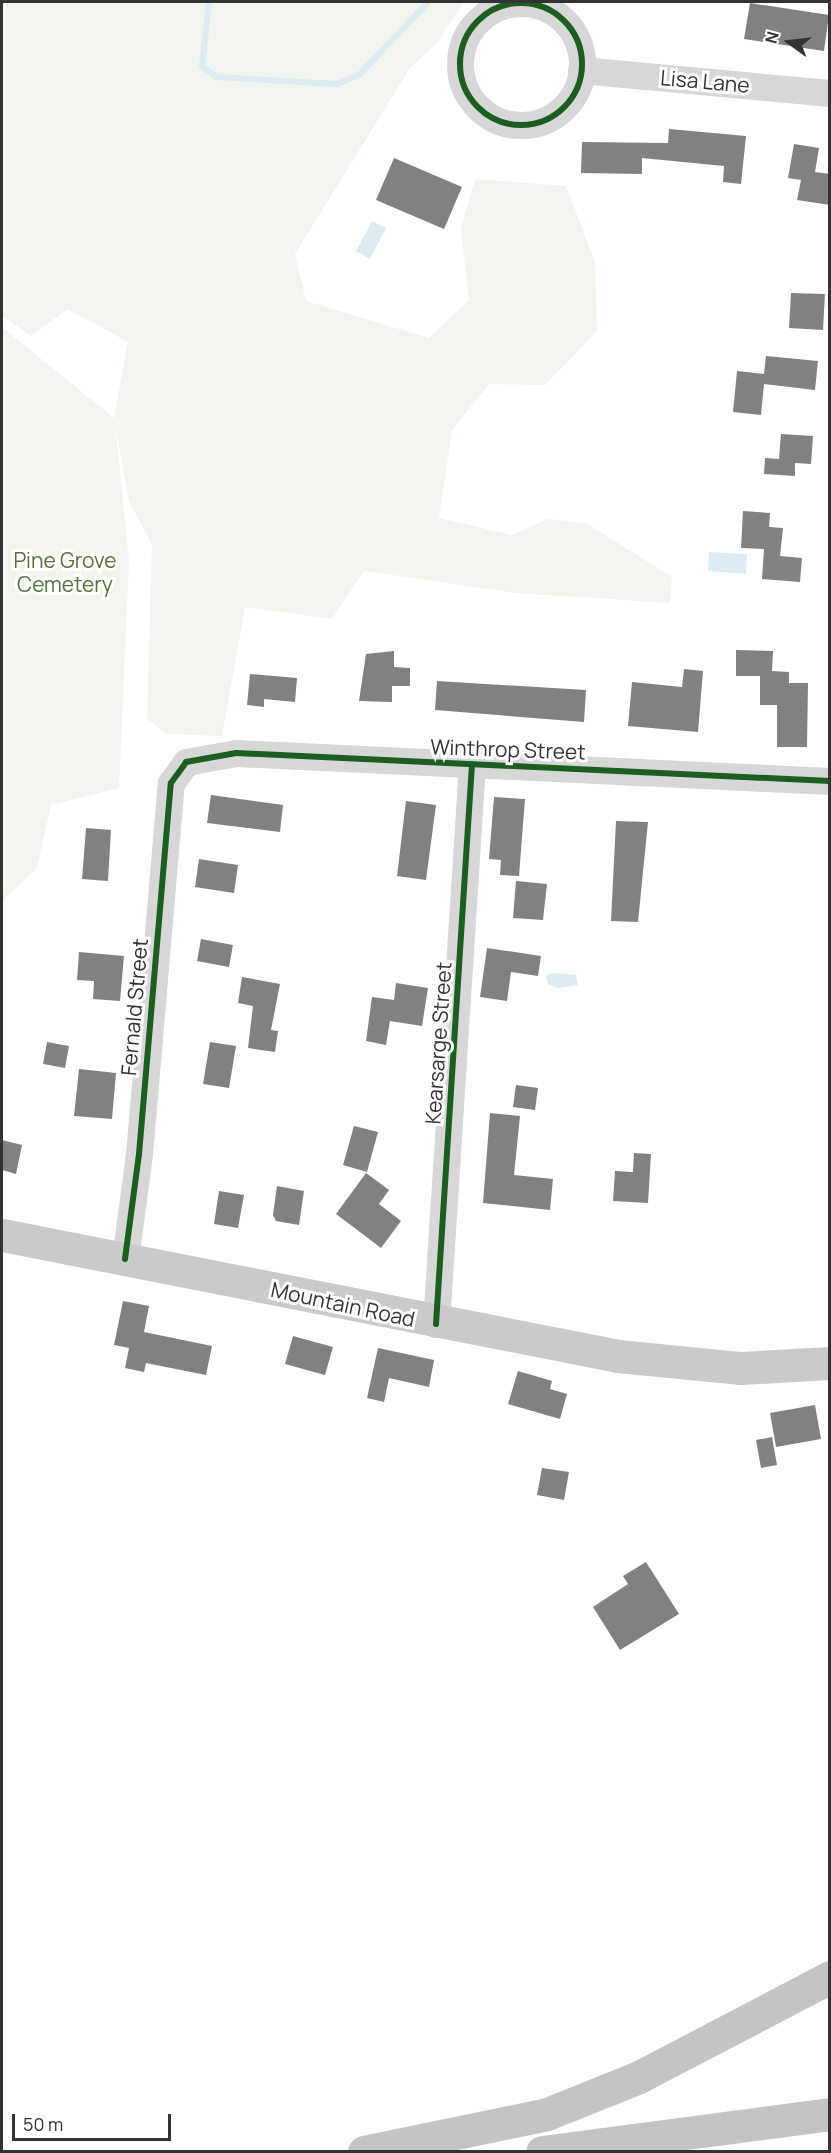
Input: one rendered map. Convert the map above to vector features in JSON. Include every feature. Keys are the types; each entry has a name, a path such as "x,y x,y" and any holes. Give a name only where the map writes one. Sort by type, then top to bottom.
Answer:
{"highway":[{"path":"364,2151 547,2114 639,2077 830,1977"},
{"path":"542,2151 830,2114"}],"main road":[{"name":"Mountain Road","path":"2,1235 436,1324 700,1366 830,1364"}],"street":[{"path":"531,3 569,27 581,70 575,92 560,110 540,122 516,124 476,104 464,84 460,61 479,20 509,4 531,3"},
{"name":"Lisa Lane","path":"581,70 830,93"},
{"name":"Winthrop Street","path":"186,762 236,753 830,781"},
{"name":"Fernald Street","path":"125,1259 140,1154 170,793 186,762"},
{"name":"Kearsarge Street","path":"436,1324 472,764"}],"green space":[{"name":"Pine Grove Cemetery","path":"2,2 464,2 435,45 410,68 295,254 306,301 429,338 469,300 461,229 475,179 566,186 595,262 597,331 545,385 489,384 452,430 439,518 512,535 547,519 586,523 672,577 670,603 516,593 364,571 332,619 245,607 222,736 167,734 147,719 152,545 129,501 116,430 129,562 119,788 51,805 37,868 2,901 2,327 114,418 128,342 68,309 31,336 2,316"}],"shaded area":[{"path":"372,221 386,228 370,259 356,251"},
{"path":"709,552 747,554 746,574 708,571"},
{"path":"552,973 576,975 578,985 557,988 548,984 546,976"}],"building":[{"path":"750,3 829,15 824,51 744,39"},
{"path":"669,129 746,136 741,184 723,182 724,166 642,158 642,174 581,173 582,142 668,143"},
{"path":"794,144 819,148 815,172 830,174 830,205 797,200 801,180 788,178"},
{"path":"394,158 462,187 444,229 376,200"},
{"path":"791,293 825,294 823,330 789,328"},
{"path":"766,356 818,361 815,390 764,384 761,415 733,412 737,371 764,374"},
{"path":"781,434 813,436 811,464 795,463 795,476 764,474 765,458 779,459"},
{"path":"743,511 770,513 769,527 783,528 780,556 802,558 800,582 762,579 764,549 741,548"},
{"path":"736,650 773,651 772,671 789,672 789,683 808,683 807,747 777,747 777,705 760,705 760,676 736,676"},
{"path":"394,651 394,667 410,668 410,686 392,686 392,702 359,701 366,654"},
{"path":"684,669 703,671 698,732 628,726 632,682 682,687"},
{"path":"250,674 297,678 295,702 264,699 264,707 247,705"},
{"path":"437,681 586,690 584,722 435,710"},
{"path":"211,795 283,805 280,832 207,823"},
{"path":"494,797 525,799 519,876 500,875 501,860 489,859"},
{"path":"406,801 436,805 426,880 397,876"},
{"path":"616,821 648,822 638,922 611,921"},
{"path":"86,828 111,830 108,881 82,879"},
{"path":"199,859 238,865 234,893 195,887"},
{"path":"516,881 547,884 543,920 513,918"},
{"path":"201,939 233,945 229,967 197,961"},
{"path":"487,948 541,956 538,976 511,972 507,1001 480,997"},
{"path":"79,952 124,956 120,1001 93,999 94,981 77,980"},
{"path":"242,977 280,984 271,1030 278,1031 275,1052 248,1048 253,1006 238,1003"},
{"path":"396,983 428,988 422,1026 390,1021 386,1045 366,1041 372,997 394,1000"},
{"path":"47,1042 69,1046 65,1068 43,1064"},
{"path":"210,1042 236,1046 229,1088 203,1084"},
{"path":"79,1069 116,1073 112,1119 74,1116"},
{"path":"516,1085 538,1088 535,1110 513,1107"},
{"path":"490,1113 520,1116 514,1175 553,1179 550,1210 483,1203"},
{"path":"354,1126 378,1132 367,1172 343,1165"},
{"path":"2,1140 22,1145 16,1174 2,1170"},
{"path":"634,1153 651,1154 648,1203 613,1201 615,1171 633,1172"},
{"path":"366,1173 389,1190 379,1204 401,1221 381,1248 336,1214"},
{"path":"277,1186 304,1191 299,1225 276,1221 273,1215"},
{"path":"219,1191 244,1195 238,1228 214,1224"},
{"path":"123,1301 149,1306 144,1332 212,1346 206,1375 146,1363 144,1372 125,1368 129,1348 114,1345"},
{"path":"293,1336 333,1347 325,1375 285,1364"},
{"path":"378,1348 434,1360 429,1387 389,1378 384,1402 367,1398"},
{"path":"518,1371 552,1381 550,1389 567,1394 560,1419 508,1404"},
{"path":"815,1405 821,1439 776,1447 770,1413"},
{"path":"772,1437 777,1465 761,1468 756,1440"},
{"path":"542,1468 569,1472 564,1500 537,1495"},
{"path":"646,1562 679,1614 620,1650 593,1607 628,1584 623,1576"}],"waterway":[{"path":"209,2 202,66 216,77 337,84 359,75 428,2"}],"cycle path":[{"path":"521,3 544,8 564,21 577,41 582,64 577,87 564,107 544,120 521,125 498,120 478,107 465,87 460,64 465,41 478,21 498,8 521,3"},
{"path":"125,1259 139,1154 171,783 186,762 236,753 830,781"},
{"path":"436,1324 472,764"}]}
